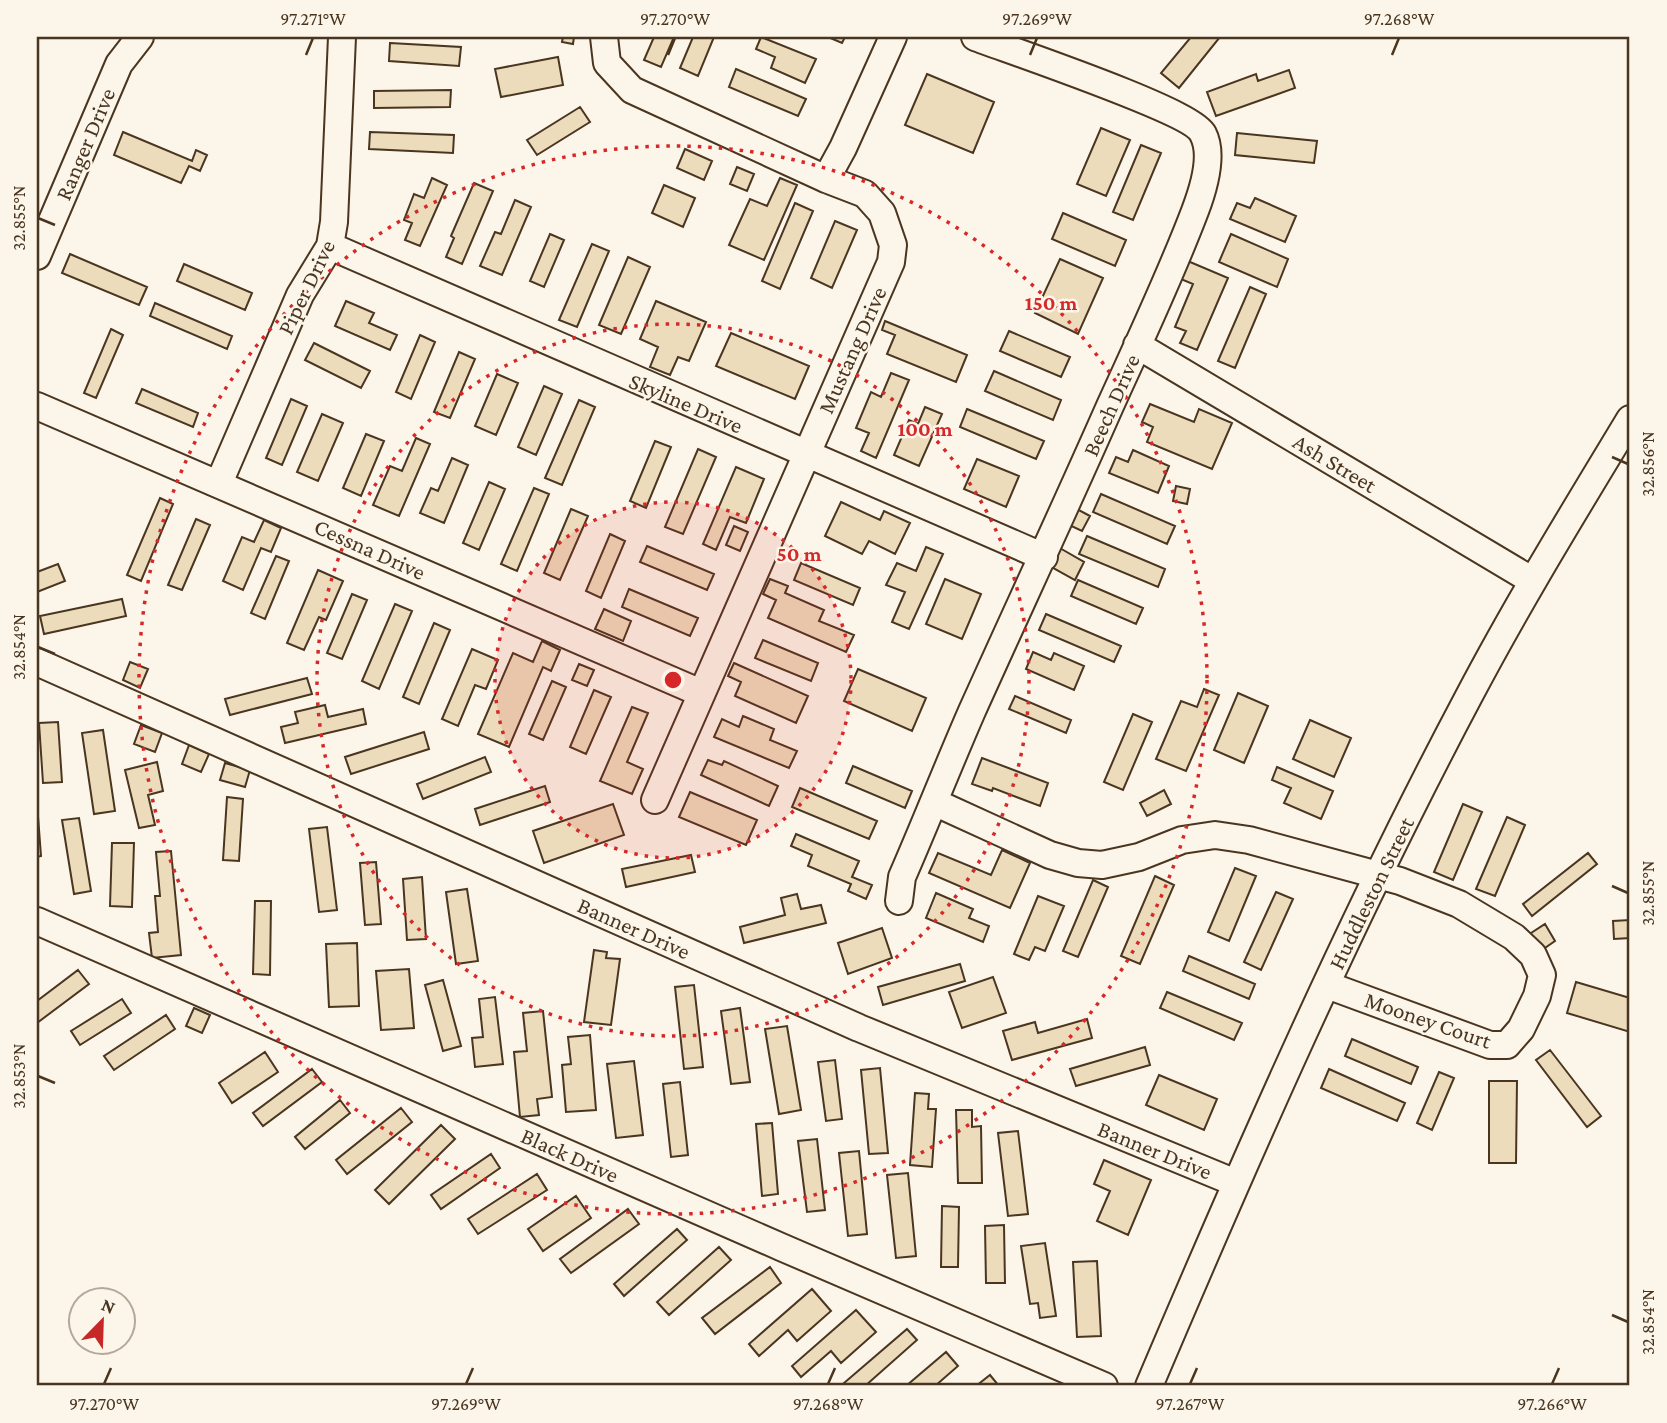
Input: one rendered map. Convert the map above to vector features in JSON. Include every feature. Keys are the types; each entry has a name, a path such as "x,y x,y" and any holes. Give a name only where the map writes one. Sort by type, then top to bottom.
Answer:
{"street":[{"name":"Ranger Drive","path":"37,256 120,64 140,37"},
{"name":"Piper Drive","path":"219,483 300,295 330,246 334,222 342,37"},
{"name":"Mustang Drive","path":"604,37 607,63 632,90 826,179 865,194 882,213 892,245 891,262 655,800"},
{"path":"826,179 844,148 893,37"},
{"name":"Beech Drive","path":"899,901 902,877 972,711 1044,557 1137,345 1195,210 1205,174 1207,146 1202,131 1192,123 1144,100 975,37"},
{"name":"Skyline Drive","path":"330,246 1044,557"},
{"name":"Ash Street","path":"1137,345 1533,581"},
{"name":"Cessna Drive","path":"37,406 701,693"},
{"name":"Huddleston Street","path":"1149,1386 1279,1084 1379,876 1469,696 1533,581 1630,419"},
{"name":"Banner Drive","path":"37,662 859,1028 1236,1183"},
{"path":"934,802 1050,855 1078,863 1102,864 1139,857 1182,840 1215,835 1248,840 1379,876"},
{"name":"Mooney Court","path":"1327,985 1490,1045 1507,1045 1521,1029 1537,996 1542,975 1533,955 1514,937 1459,904 1400,881 1379,876"},
{"name":"Black Drive","path":"37,921 768,1242 1104,1386"}],"building":[{"path":"563,37 574,37 573,44 562,42"},
{"path":"654,37 674,37 661,67 644,60"},
{"path":"693,37 714,37 698,76 680,68"},
{"path":"761,37 816,59 805,83 771,68 775,57 756,49"},
{"path":"828,37 845,37 842,43"},
{"path":"1191,37 1220,37 1179,88 1161,73"},
{"path":"390,43 461,47 459,66 389,61"},
{"path":"558,57 563,85 501,97 495,69"},
{"path":"736,69 806,99 798,116 729,87"},
{"path":"1289,70 1295,88 1216,116 1207,92 1256,74 1258,81"},
{"path":"927,74 994,102 973,153 905,125"},
{"path":"451,90 450,107 374,108 374,91"},
{"path":"580,107 590,122 537,155 527,140"},
{"path":"1101,128 1130,140 1106,196 1077,184"},
{"path":"123,132 192,161 196,150 207,155 200,171 189,166 181,183 114,155"},
{"path":"370,132 454,135 453,153 369,149"},
{"path":"1237,133 1317,141 1314,163 1235,155"},
{"path":"1141,145 1161,153 1133,220 1113,212"},
{"path":"685,149 712,161 704,180 677,168"},
{"path":"737,167 754,174 747,191 730,184"},
{"path":"432,178 447,185 420,246 405,240 412,223 404,220 414,194 424,198"},
{"path":"780,178 797,185 764,260 729,245 750,199 767,206"},
{"path":"474,183 493,191 462,264 446,257 454,238 451,236"},
{"path":"664,185 695,198 683,227 652,213"},
{"path":"1255,198 1296,216 1285,242 1230,219 1237,203 1250,208"},
{"path":"515,200 531,207 502,275 480,266 495,232 501,234"},
{"path":"795,203 813,211 780,289 762,281"},
{"path":"1063,213 1126,240 1115,266 1052,239"},
{"path":"835,221 857,230 832,288 811,278"},
{"path":"550,234 564,240 544,287 530,281"},
{"path":"1231,234 1288,259 1277,287 1219,262"},
{"path":"592,244 609,251 577,327 559,320"},
{"path":"70,254 147,287 139,305 62,273"},
{"path":"628,257 650,267 621,334 599,325"},
{"path":"1060,259 1103,278 1078,334 1035,313"},
{"path":"1183,259 1228,278 1197,350 1180,343 1186,331 1175,327 1193,284 1176,277"},
{"path":"184,264 252,293 245,310 177,281"},
{"path":"1250,287 1266,294 1235,368 1218,361"},
{"path":"346,301 374,313 369,323 397,335 390,350 335,326"},
{"path":"656,301 706,322 689,361 678,357 670,375 650,367 658,347 640,339"},
{"path":"155,303 232,336 227,349 150,316"},
{"path":"885,321 967,355 956,382 887,354 895,335 882,330"},
{"path":"111,329 123,335 96,398 84,393"},
{"path":"1009,331 1070,357 1061,377 1000,351"},
{"path":"731,333 809,366 795,399 716,366"},
{"path":"420,335 435,342 411,399 396,392"},
{"path":"314,343 370,371 361,388 305,360"},
{"path":"459,352 475,359 450,418 434,412"},
{"path":"994,371 1061,400 1053,420 985,391"},
{"path":"891,373 909,380 876,458 861,451 869,433 856,428 871,392 881,397"},
{"path":"497,374 518,383 496,435 475,426"},
{"path":"544,386 562,394 536,455 518,447"},
{"path":"142,389 198,413 193,427 136,403"},
{"path":"291,399 307,406 282,465 266,458"},
{"path":"579,400 595,407 562,485 545,478"},
{"path":"1150,404 1194,422 1199,409 1232,423 1212,469 1147,442 1153,427 1142,422"},
{"path":"925,407 942,414 919,466 894,455 909,420 918,424"},
{"path":"967,409 1044,441 1036,459 960,427"},
{"path":"322,414 343,423 318,481 297,472"},
{"path":"366,434 384,441 361,496 343,488"},
{"path":"416,438 430,444 399,516 373,505 390,466 402,471"},
{"path":"655,441 671,447 646,508 630,501"},
{"path":"698,449 716,457 683,534 665,527"},
{"path":"1133,450 1169,466 1158,493 1109,473 1116,457 1128,462"},
{"path":"452,458 468,465 444,523 420,513 431,488 438,491"},
{"path":"977,459 1019,476 1006,507 964,489"},
{"path":"736,467 764,479 746,523 730,517 716,550 703,544"},
{"path":"489,482 505,489 479,550 463,543"},
{"path":"1176,486 1190,489 1187,504 1173,501"},
{"path":"534,488 549,494 517,571 501,564"},
{"path":"1101,494 1175,526 1167,544 1093,512"},
{"path":"160,498 173,504 141,581 127,575"},
{"path":"841,502 880,520 884,511 910,523 895,554 869,541 862,554 825,536"},
{"path":"1075,508 1090,516 1082,531 1067,524"},
{"path":"571,509 588,516 560,580 544,573"},
{"path":"196,519 210,525 182,590 168,585"},
{"path":"264,520 281,528 271,552 261,548 243,590 223,581 242,537 254,542"},
{"path":"734,526 748,532 740,551 726,545"},
{"path":"610,534 625,541 601,598 586,591"},
{"path":"1087,536 1165,569 1158,587 1079,554"},
{"path":"647,546 714,574 707,590 640,562"},
{"path":"926,547 943,554 909,629 892,622 905,592 886,585 897,563 916,571"},
{"path":"1058,547 1084,562 1075,580 1048,565"},
{"path":"276,556 289,561 265,619 251,613"},
{"path":"801,563 860,588 853,605 794,580"},
{"path":"58,564 65,581 37,592 37,572"},
{"path":"318,570 343,581 326,620 319,617 304,650 287,643"},
{"path":"770,579 788,586 785,593 824,610 819,621 854,635 846,652 768,618 776,600 763,594"},
{"path":"945,579 981,594 962,639 926,624"},
{"path":"1078,580 1143,608 1136,624 1071,596"},
{"path":"629,589 698,618 690,636 622,607"},
{"path":"352,594 367,600 342,659 327,653"},
{"path":"122,599 126,616 44,634 40,616"},
{"path":"395,604 412,611 379,689 362,681"},
{"path":"604,609 631,621 623,641 595,629"},
{"path":"1046,614 1121,646 1114,662 1039,630"},
{"path":"434,623 450,630 419,704 403,697"},
{"path":"763,640 818,663 811,681 755,658"},
{"path":"542,641 560,650 551,671 543,667 509,747 478,734 513,653 533,662"},
{"path":"472,649 498,660 486,689 475,685 458,726 442,719"},
{"path":"1033,652 1051,660 1054,653 1084,666 1074,690 1026,669"},
{"path":"130,662 148,669 140,688 123,680"},
{"path":"734,663 808,696 796,723 735,696 741,682 728,676"},
{"path":"579,664 594,670 587,686 572,680"},
{"path":"858,669 926,698 912,731 844,701"},
{"path":"307,678 312,694 230,715 225,699"},
{"path":"552,681 566,687 543,740 529,734"},
{"path":"1204,689 1219,695 1186,771 1156,759 1181,701 1197,707"},
{"path":"594,690 611,697 586,754 570,747"},
{"path":"1238,693 1268,706 1244,763 1214,750"},
{"path":"1015,696 1071,720 1066,733 1009,709"},
{"path":"325,705 328,717 363,709 366,724 285,743 281,727 298,723 295,712"},
{"path":"632,707 648,713 627,762 643,769 632,794 600,781"},
{"path":"1133,714 1152,722 1123,790 1104,782"},
{"path":"743,716 774,729 770,740 797,751 789,768 714,737 722,719 739,727"},
{"path":"1310,720 1351,738 1334,777 1293,759"},
{"path":"58,722 62,782 43,783 39,723"},
{"path":"141,725 162,733 155,752 134,744"},
{"path":"103,730 115,811 94,814 82,733"},
{"path":"424,732 429,749 351,774 345,757"},
{"path":"189,745 209,754 201,772 182,764"},
{"path":"485,757 491,772 423,799 417,784"},
{"path":"982,758 1048,783 1040,806 993,788 992,791 972,784"},
{"path":"708,760 722,765 724,761 778,786 769,806 701,775"},
{"path":"157,762 163,791 148,795 155,825 139,828 125,770"},
{"path":"225,763 250,770 245,787 220,780"},
{"path":"853,766 912,791 905,808 846,783"},
{"path":"1277,767 1333,791 1321,819 1284,803 1291,788 1272,780"},
{"path":"545,786 550,802 480,825 475,809"},
{"path":"800,788 877,821 869,839 792,807"},
{"path":"1164,790 1171,804 1147,816 1140,803"},
{"path":"690,792 757,820 746,845 679,817"},
{"path":"227,797 243,799 239,861 223,860"},
{"path":"37,803 41,856 37,857"},
{"path":"613,804 624,835 544,863 533,831"},
{"path":"1463,804 1482,812 1453,880 1434,872"},
{"path":"1507,817 1525,825 1495,896 1476,889"},
{"path":"79,818 91,891 74,894 62,820"},
{"path":"327,827 337,910 319,912 309,829"},
{"path":"796,834 859,861 852,877 872,885 866,899 848,891 851,884 808,866 812,855 791,846"},
{"path":"112,843 134,843 132,907 110,906"},
{"path":"1002,850 1030,863 1010,908 929,873 938,853 991,875"},
{"path":"171,851 181,955 152,958 149,933 158,932 155,896 160,896 156,852"},
{"path":"1588,853 1597,864 1532,916 1523,904"},
{"path":"691,855 695,872 626,887 622,869"},
{"path":"376,862 381,924 365,925 360,863"},
{"path":"1235,868 1256,876 1229,941 1208,932"},
{"path":"1155,876 1174,885 1140,964 1121,956"},
{"path":"422,877 426,939 407,940 403,879"},
{"path":"1093,880 1108,887 1078,957 1063,951"},
{"path":"467,889 478,961 456,964 446,892"},
{"path":"1276,892 1293,899 1261,970 1244,962"},
{"path":"936,893 973,909 969,918 989,926 983,942 926,918"},
{"path":"797,894 801,909 821,905 826,923 744,943 740,927 785,915 781,898"},
{"path":"1038,896 1064,906 1045,951 1035,947 1029,960 1014,954"},
{"path":"255,901 271,901 270,975 253,974"},
{"path":"1630,920 1630,938 1614,939 1613,921"},
{"path":"1545,924 1555,941 1539,952 1528,935"},
{"path":"882,928 892,958 848,974 838,943"},
{"path":"357,943 359,1006 329,1007 326,944"},
{"path":"594,950 607,952 606,958 620,959 611,1025 584,1022"},
{"path":"1189,956 1255,984 1249,999 1183,971"},
{"path":"960,964 965,981 883,1005 878,987"},
{"path":"409,969 414,1028 381,1030 376,971"},
{"path":"78,970 89,984 37,1023 37,1001"},
{"path":"993,977 1006,1013 962,1028 949,992"},
{"path":"443,980 461,1046 443,1051 425,985"},
{"path":"1576,982 1630,998 1630,1032 1567,1013"},
{"path":"694,985 703,1067 684,1069 675,987"},
{"path":"1167,992 1242,1023 1234,1040 1160,1008"},
{"path":"495,997 503,1064 475,1067 472,1038 483,1037 479,999"},
{"path":"122,999 131,1013 80,1045 71,1031"},
{"path":"194,1008 210,1015 202,1033 186,1026"},
{"path":"740,1008 750,1082 731,1084 721,1011"},
{"path":"543,1011 552,1097 537,1099 539,1115 520,1117 514,1052 527,1051 523,1013"},
{"path":"166,1015 175,1029 114,1070 104,1056"},
{"path":"1087,1019 1092,1038 1012,1060 1003,1031 1035,1022 1038,1033"},
{"path":"787,1026 801,1110 779,1114 765,1029"},
{"path":"590,1035 596,1110 566,1112 562,1065 571,1064 568,1037"},
{"path":"1352,1039 1418,1067 1411,1084 1345,1056"},
{"path":"1145,1047 1150,1065 1076,1086 1070,1069"},
{"path":"1550,1050 1601,1116 1587,1127 1536,1060"},
{"path":"265,1052 278,1072 232,1103 219,1083"},
{"path":"835,1060 842,1119 826,1121 818,1062"},
{"path":"634,1061 643,1135 616,1138 607,1064"},
{"path":"880,1068 888,1153 869,1154 861,1070"},
{"path":"312,1069 322,1082 263,1126 253,1113"},
{"path":"1329,1069 1405,1103 1397,1121 1321,1088"},
{"path":"1439,1072 1454,1078 1432,1130 1417,1123"},
{"path":"1159,1075 1217,1099 1204,1130 1146,1105"},
{"path":"1489,1081 1517,1081 1516,1163 1489,1163"},
{"path":"680,1082 688,1155 671,1157 663,1084"},
{"path":"915,1093 929,1094 928,1109 936,1109 932,1167 910,1165"},
{"path":"340,1100 350,1113 305,1149 295,1137"},
{"path":"401,1108 412,1122 347,1174 336,1160"},
{"path":"956,1110 972,1110 972,1127 981,1126 982,1183 958,1183"},
{"path":"772,1123 778,1194 762,1196 756,1124"},
{"path":"441,1125 455,1139 389,1204 375,1190"},
{"path":"1018,1131 1028,1214 1008,1216 998,1133"},
{"path":"817,1139 825,1210 807,1212 798,1141"},
{"path":"859,1151 867,1234 848,1236 839,1153"},
{"path":"491,1154 500,1168 441,1209 431,1195"},
{"path":"1104,1160 1151,1180 1128,1235 1097,1221 1110,1191 1094,1184"},
{"path":"908,1173 916,1256 896,1258 887,1175"},
{"path":"537,1174 547,1190 478,1234 468,1219"},
{"path":"576,1196 591,1218 543,1251 528,1229"},
{"path":"942,1206 959,1207 958,1267 941,1267"},
{"path":"628,1209 639,1224 571,1273 560,1259"},
{"path":"1004,1225 1005,1283 986,1283 985,1226"},
{"path":"677,1229 687,1240 624,1296 614,1284"},
{"path":"1045,1243 1056,1316 1040,1318 1038,1303 1030,1304 1021,1246"},
{"path":"719,1247 731,1260 669,1315 657,1302"},
{"path":"1097,1261 1101,1336 1077,1337 1073,1262"},
{"path":"770,1267 781,1283 715,1334 702,1318"},
{"path":"812,1289 831,1311 797,1341 788,1330 759,1356 749,1344"},
{"path":"856,1310 876,1332 841,1363 831,1351 801,1377 792,1366"},
{"path":"907,1329 917,1340 865,1386 847,1386 844,1383"},
{"path":"946,1352 958,1366 935,1386 906,1386"},
{"path":"990,1375 999,1386 976,1386"}]}
